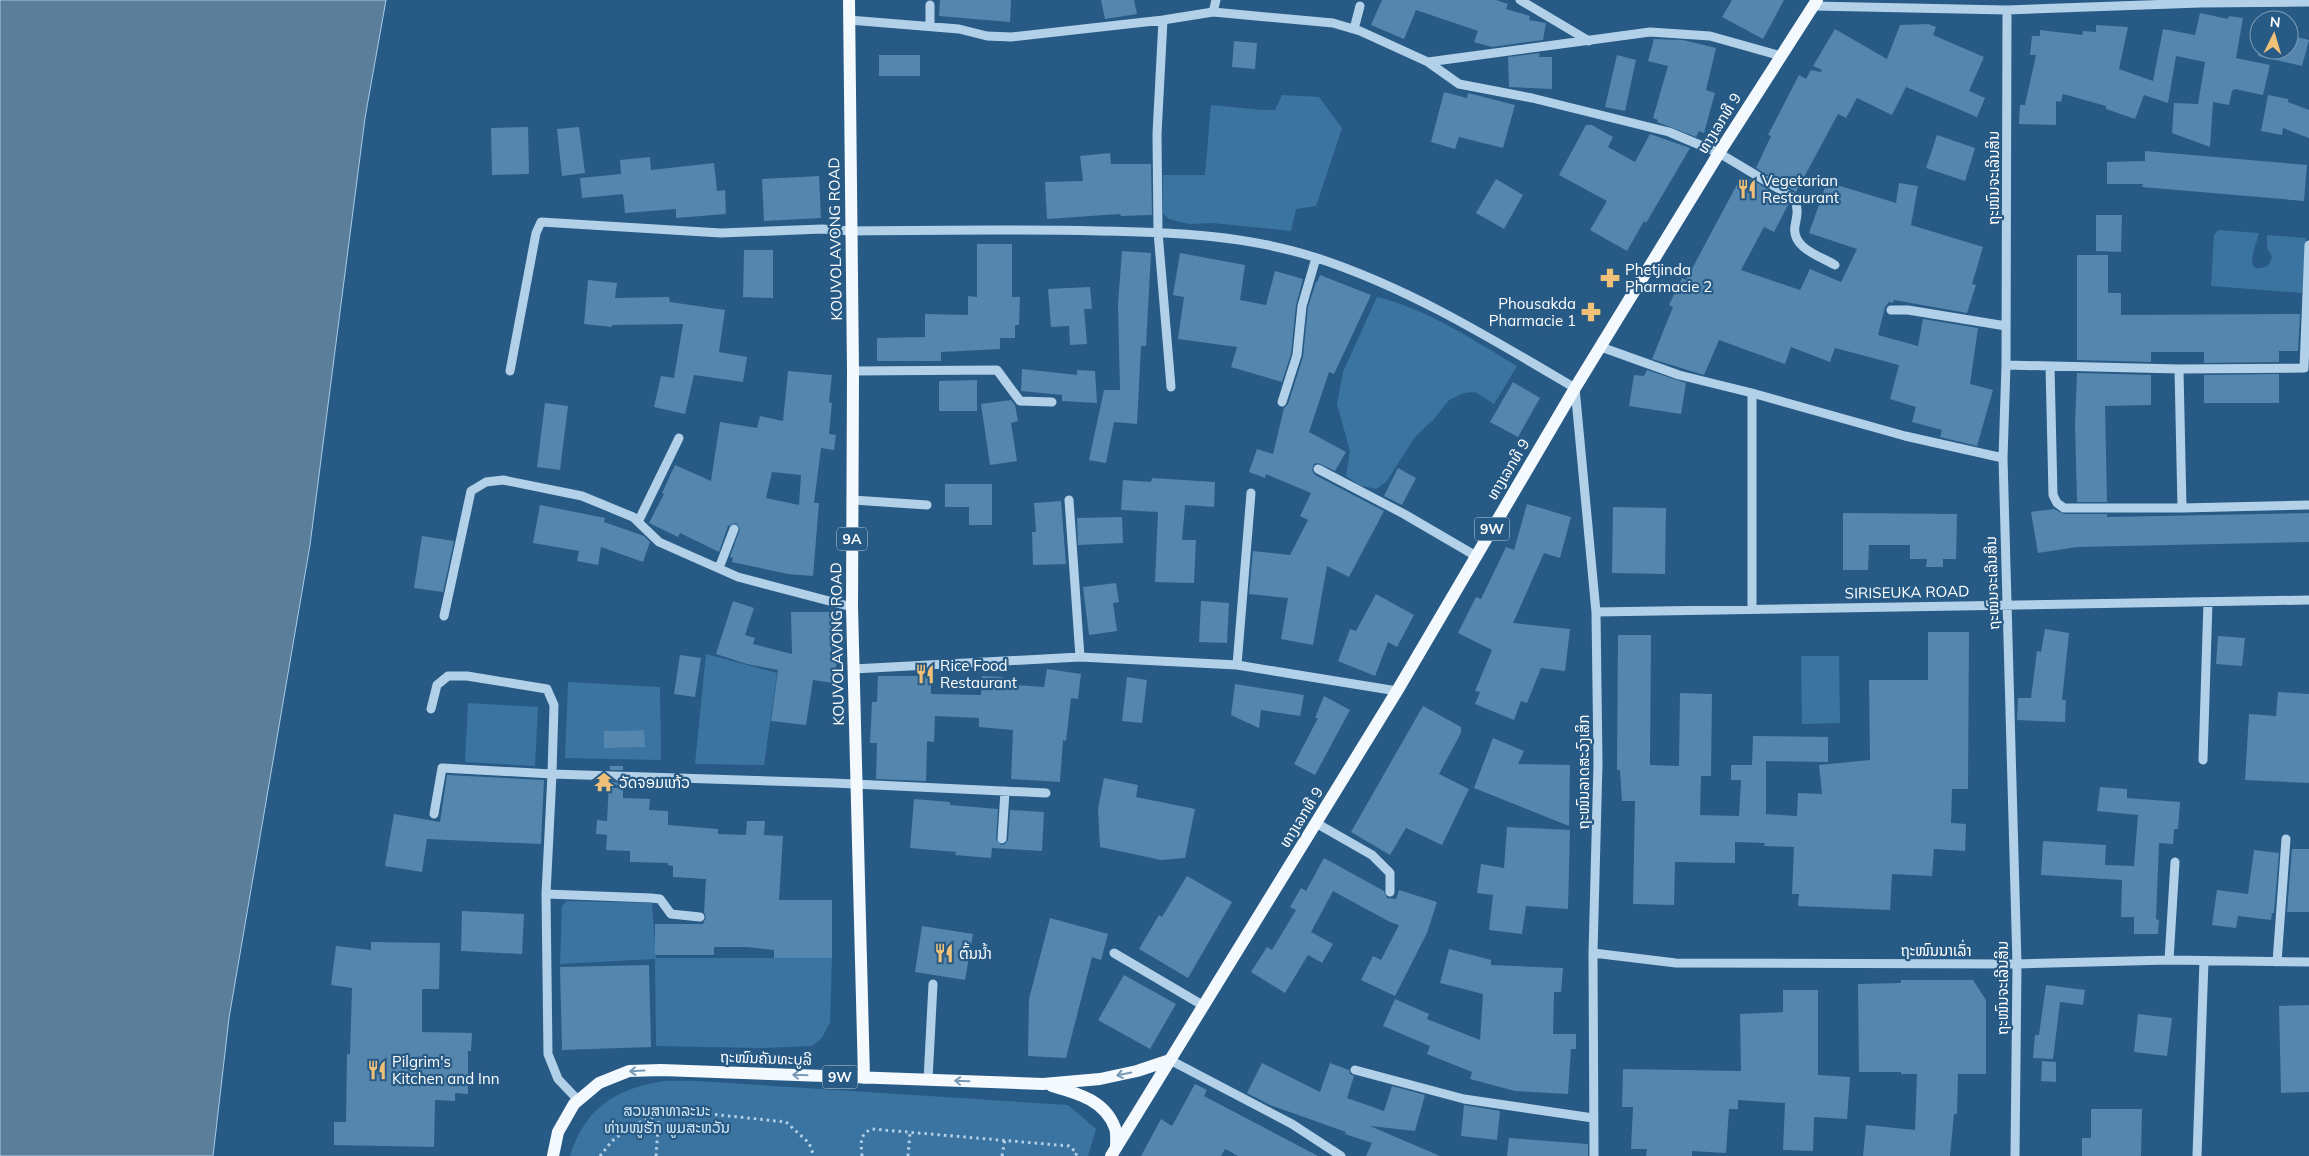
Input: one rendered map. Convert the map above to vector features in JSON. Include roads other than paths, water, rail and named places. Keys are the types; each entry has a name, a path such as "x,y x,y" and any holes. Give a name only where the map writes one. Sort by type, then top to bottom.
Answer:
{"main road":[{"name":"KOUVOLAVONG ROAD","path":"849,0 853,371 852,607 864,1078"},
{"name":"ທາງເລກທີ 9","path":"1170,1060 1397,691 1575,388 1719,153 1815,3"},
{"name":"ຖະໜົນຄັນທະບູລີ","path":"553,1156 558,1132 574,1104 599,1083 629,1071 661,1070 1042,1084 1100,1079 1137,1072 1170,1060"},
{"name":"9W","path":"1114,1152 1170,1060"},
{"name":"9W","path":"1042,1084 1083,1094 1103,1109 1115,1129 1114,1152"}],"street":[{"path":"1213,12 1216,0"},
{"path":"1520,0 1590,41"},
{"path":"1815,3 2007,10 2200,1 2309,2"},
{"path":"930,5 930,26"},
{"path":"1354,29 1360,6"},
{"name":"ຖະໜົນຈະເລີນສິນ","path":"2007,10 2006,365 2002,458 2017,964 2015,1156"},
{"path":"849,20 959,29 987,36 1011,37 1163,20 1213,12 1333,23 1354,29 1428,62 1458,84 1532,98 1660,129 1719,153 1794,198 1798,206 1794,232 1799,244 1835,265"},
{"path":"1163,20 1157,134 1158,232 1171,387"},
{"path":"1428,62 1650,32 1710,36 1781,56"},
{"path":"510,372 536,233 541,222 721,233 822,229 851,231 1047,229 1158,232 1211,236 1272,247 1316,258 1353,271 1467,324 1575,388"},
{"path":"2006,365 2179,369 2306,368 2309,245"},
{"path":"1282,402 1298,355 1302,306 1316,258"},
{"path":"1891,310 1908,310 2006,326"},
{"path":"1601,347 1679,375 1752,393 1905,436 2002,458"},
{"path":"2050,366 2053,496 2057,503 2064,508 2309,505"},
{"path":"2179,369 2182,508"},
{"path":"853,371 997,370 1020,401 1052,402"},
{"name":"ຖະໜົນລາດສະວົງເສິກ","path":"1575,388 1596,612 1598,763 1593,954 1594,1156"},
{"path":"1752,393 1752,609"},
{"path":"638,522 679,438"},
{"path":"1318,469 1404,514 1476,556"},
{"path":"444,616 471,492 486,482 503,480 582,496 633,517 659,542 738,577 852,607"},
{"path":"1237,665 1251,494"},
{"path":"853,500 927,505"},
{"path":"1069,500 1080,657"},
{"path":"719,568 734,529"},
{"name":"SIRISEUKA ROAD","path":"1596,612 2309,600"},
{"path":"2203,760 2208,602"},
{"path":"853,669 1080,657 1237,665 1397,691"},
{"path":"431,709 437,685 448,676 467,676 547,689 554,705 546,894 548,1054 558,1080 578,1100"},
{"path":"434,814 442,768 552,774 1046,792"},
{"path":"1002,839 1005,791"},
{"path":"1316,823 1372,855 1390,873 1390,892"},
{"path":"2277,962 2286,839"},
{"path":"2169,960 2175,862"},
{"path":"546,894 660,899 671,914 700,916"},
{"path":"1114,953 1204,1006"},
{"name":"ຖະໜົນນາເລົ່າ","path":"1593,954 1676,963 2017,964 2169,960 2309,962"},
{"path":"2197,1156 2204,961"},
{"path":"928,1080 934,984"},
{"path":"1170,1060 1292,1124 1341,1156"},
{"path":"1355,1070 1464,1099 1593,1118"}],"place":[{"name":"Vegetarian Restaurant","path":"1747,189"},
{"name":"Phetjinda Pharmacie 2","path":"1610,278"},
{"name":"Phousakda Pharmacie 1","path":"1591,312"},
{"name":"Rice Food Restaurant","path":"925,674"},
{"name":"ວັດຈອມແກ້ວ","path":"604,782"},
{"name":"ຕົ້ນນໍ້າ","path":"944,953"},
{"name":"Pilgrim's Kitchen and Inn","path":"377,1070"}],"park label":[{"name":"ສວນສາທາລະນະ ທ່ານໜູຮັກ ພູມສະຫວັນ","path":"667,1118"}]}
